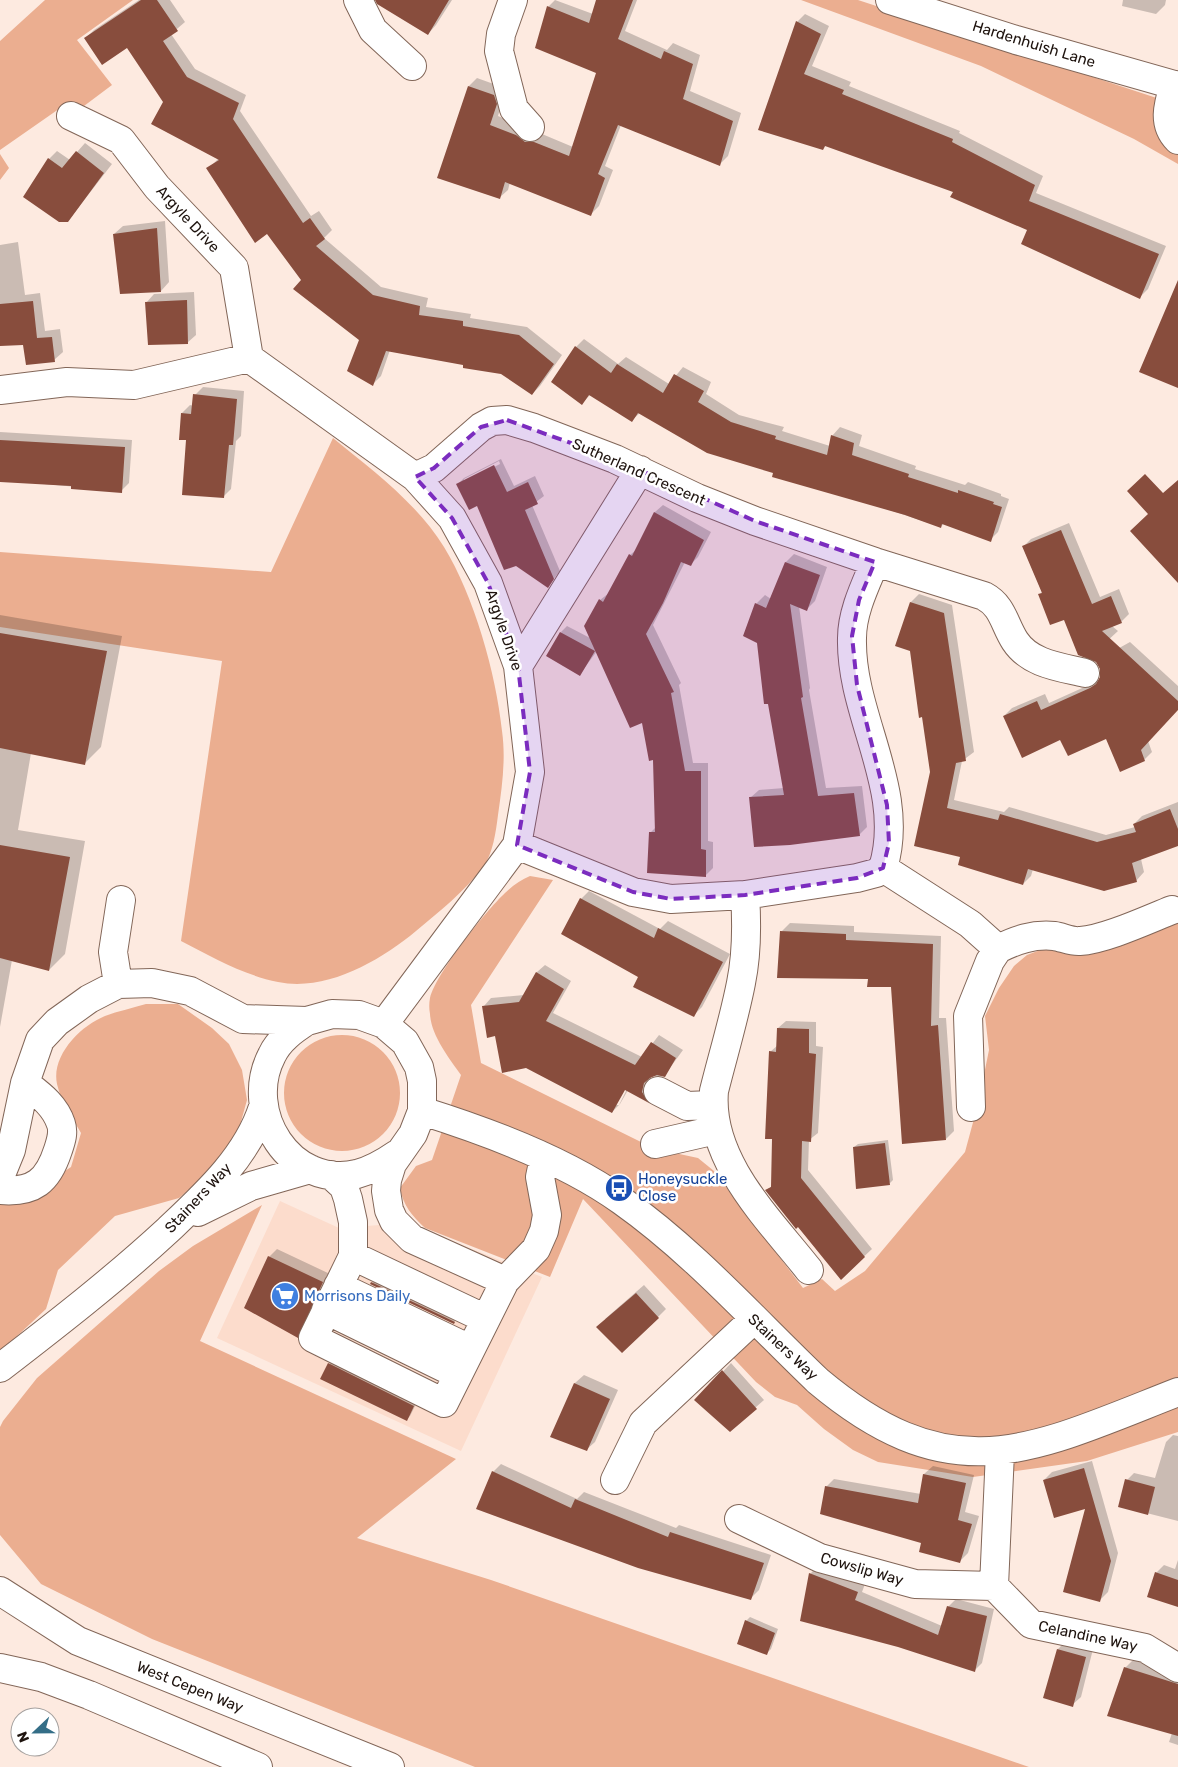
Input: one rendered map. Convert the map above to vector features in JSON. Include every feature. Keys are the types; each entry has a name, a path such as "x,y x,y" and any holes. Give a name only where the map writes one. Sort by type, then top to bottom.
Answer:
{"main road":[{"path":"358,0 373,30 412,66"},
{"path":"513,0 501,34 498,51 514,109 530,127"},
{"name":"Hardenhuish Lane","path":"890,0 1016,40 1176,86"},
{"path":"1176,86 1168,103 1168,120 1171,130 1178,140"},
{"name":"Argyle Drive","path":"71,116 121,140 157,187 234,268 249,358 415,477 452,518 488,583 518,666 530,772 517,845 384,1024"},
{"path":"0,390 66,382 134,386 249,358"},
{"name":"Sutherland Crescent","path":"415,477 434,468 480,427 500,420 527,425 640,470 697,498 755,521 875,562 948,584 994,602 1016,642 1040,662 1085,673"},
{"path":"518,666 640,470"},
{"path":"517,845 651,897 694,900 746,895 857,878 876,873 883,868 889,843 887,805 873,738 858,686 853,660 852,636 859,600 875,562"},
{"path":"883,868 970,924 998,949"},
{"path":"746,895 747,931 741,984 714,1091 714,1118 721,1145 745,1188 810,1270"},
{"path":"118,984 113,952 121,900"},
{"path":"971,1107 968,1016 990,960 998,949 1020,938 1053,936 1080,941 1116,931 1172,910"},
{"path":"0,1177 10,1150 7,1129 40,1040 49,1029 89,999 118,984 152,983 190,991 243,1019 307,1021 332,1014 359,1015 384,1024 405,1042 419,1067 423,1096 422,1111 413,1134 397,1154 388,1174 386,1191 389,1210 397,1226 412,1239 505,1281"},
{"path":"243,1019 254,1038 263,1076 262,1107 271,1133 288,1154 344,1187 353,1222 353,1256 312,1338 444,1403 505,1281 536,1249 544,1231 547,1215 540,1177 544,1158"},
{"path":"263,1076 277,1047 287,1035 307,1021"},
{"path":"0,1190 20,1190 45,1177 52,1168 62,1138 61,1125 52,1107 43,1096 25,1083"},
{"path":"658,1090 714,1118"},
{"name":"Stainers Way","path":"0,1368 97,1292 139,1256 223,1175 249,1137 262,1107"},
{"name":"Stainers Way","path":"422,1111 479,1131 544,1158 583,1177 621,1200 663,1233 841,1401 889,1430 939,1447 978,1452 1000,1452 1051,1441 1178,1392"},
{"path":"655,1144 714,1118"},
{"path":"321,1172 355,1174 378,1167 397,1154"},
{"name":"Stainers Way","path":"139,1256 206,1206 250,1186 321,1172"},
{"path":"353,1256 486,1319"},
{"path":"338,1286 470,1349"},
{"path":"615,1480 643,1423 753,1320"},
{"path":"994,1586 1000,1452"},
{"name":"Cowslip Way","path":"739,1519 820,1558 915,1584 994,1586"},
{"name":"Celandine Way","path":"994,1586 1031,1624 1145,1648 1178,1668"},
{"name":"West Cepen Way","path":"0,1591 78,1641 390,1767"},
{"path":"0,1668 41,1677 89,1695 258,1767"}],"highlighted area":[{"path":"507,420 615,459 755,521 875,562 859,600 852,636 857,685 887,805 889,843 883,868 857,878 745,895 671,899 633,892 517,845 530,772 518,666 488,583 452,518 415,477 434,468 481,427"}],"shaded area":[{"path":"45,0 133,0 77,40 112,85 84,106 66,104 0,150 0,41"},
{"path":"801,0 858,0 1178,105 1178,164 1134,139 981,66"},
{"path":"0,154 9,168 0,180"},
{"path":"333,438 393,488 421,516 444,547 455,567 474,611 495,685 504,752 503,773 492,849 483,867 468,884 416,931 369,963 352,972 333,978 296,984 278,982 252,975 181,941 222,661 0,627 0,552 271,572"},
{"path":"530,876 553,880 471,1005 481,1063 643,1143 670,1152 698,1158 714,1171 803,1288 822,1279 835,1291 865,1271 965,1152 978,1104 989,1050 985,1016 999,988 1014,966 1027,955 1178,898 1178,1432 1087,1461 973,1477 878,1462 853,1450 824,1429 797,1405 775,1397 756,1382 583,1199 550,1277 425,1228 409,1210 403,1200 400,1188 416,1166 432,1160 461,1075 441,1046 434,1030 429,1010 430,998 442,973 474,928 508,890"},
{"path":"146,1004 178,1004 212,1028 229,1044 242,1070 247,1100 237,1136 212,1170 179,1198 115,1216 58,1270 46,1309 0,1352 0,1205 28,1195 71,1167 81,1133 59,1091 56,1073 58,1063 69,1043 86,1027 105,1016"},
{"path":"342,1035 364,1039 383,1052 396,1071 400,1093 396,1115 383,1134 364,1147 342,1151 320,1147 301,1134 288,1115 284,1093 288,1071 301,1052 320,1039"},
{"path":"280,1201 339,1228 407,1223 542,1277 461,1451 217,1338"},
{"path":"262,1205 200,1341 456,1459 357,1538 491,1580 1029,1767 475,1767 152,1639 41,1584 0,1535 0,1427 3,1421 37,1378 159,1271 193,1246"}],"building":[{"path":"141,0 157,0 178,31 163,41 187,77 239,103 233,119 303,223 310,218 325,239 316,246 373,295 420,306 419,315 463,321 463,326 519,335 554,364 532,395 501,374 463,368 463,365 386,351 373,386 347,371 359,340 293,289 301,280 267,234 255,243 206,168 219,160 151,124 163,102 127,48 102,65 84,38"},
{"path":"375,0 449,0 428,35 377,4"},
{"path":"596,0 633,0 618,39 661,59 664,51 693,64 683,99 733,121 720,166 618,125 598,174 605,178 591,216 505,182 500,199 437,178 468,86 494,95 497,104 490,125 516,135 525,142 534,142 569,156 596,73 535,48 547,6 589,23"},
{"path":"796,21 821,34 804,74 844,90 842,94 953,139 952,142 1035,185 1029,201 1159,254 1140,299 1021,244 1027,230 950,197 953,192 825,146 823,150 758,130"},
{"path":"76,151 104,173 68,222 59,222 23,197 48,158 62,168"},
{"path":"157,228 161,292 120,294 113,234"},
{"path":"1178,280 1178,388 1139,372"},
{"path":"187,300 188,344 148,345 145,302"},
{"path":"33,301 37,338 52,337 55,362 26,365 23,345 0,346 0,304"},
{"path":"575,346 611,373 617,364 663,393 674,374 704,391 698,402 731,422 776,436 775,439 827,455 831,435 854,443 852,455 909,474 908,477 994,502 993,504 1002,507 991,542 942,524 941,528 905,515 772,477 773,473 707,453 638,413 632,422 589,395 582,405 551,382"},
{"path":"193,394 237,399 233,445 229,445 224,498 182,495 186,440 179,440 181,413 191,414"},
{"path":"0,440 125,447 122,493 71,489 71,486 0,482"},
{"path":"494,465 507,492 528,482 538,504 525,510 554,579 548,588 516,566 504,570 477,506 469,510 456,484"},
{"path":"1145,474 1163,493 1178,480 1178,583 1130,531 1148,514 1127,491"},
{"path":"654,512 704,540 691,566 681,562 663,603 646,634 674,692 671,693 685,771 701,771 701,849 706,850 706,877 647,873 649,832 655,832 653,760 649,761 642,723 630,728 584,626 599,599 603,602 629,554 632,556"},
{"path":"1061,530 1092,604 1111,596 1122,623 1102,631 1178,701 1178,710 1141,750 1145,761 1120,772 1106,739 1068,756 1060,740 1022,758 1003,716 1037,701 1041,710 1090,688 1096,684 1100,677 1100,669 1096,662 1078,655 1064,620 1050,625 1038,594 1042,593 1022,546"},
{"path":"785,562 820,575 807,611 790,604 803,697 801,698 818,796 854,793 860,836 790,845 754,847 749,797 784,795 768,704 764,704 757,643 743,636 755,603 766,608"},
{"path":"910,602 944,613 966,761 956,763 947,808 998,820 1000,814 1097,842 1136,832 1133,824 1170,809 1178,829 1178,846 1132,863 1137,882 1104,891 1028,869 1023,885 958,865 960,857 914,846 930,772 922,717 919,718 910,651 895,646"},
{"path":"560,632 595,651 580,676 546,656"},
{"path":"0,633 107,651 85,765 0,748"},
{"path":"0,845 70,857 49,971 0,958"},
{"path":"580,898 654,938 658,928 723,962 694,1017 633,987 638,977 561,934"},
{"path":"780,931 846,934 846,940 933,944 931,1026 938,1025 946,1140 902,1144 891,987 867,987 868,979 777,978"},
{"path":"536,972 564,989 546,1021 635,1065 651,1042 676,1058 665,1077 657,1075 644,1083 642,1092 649,1103 625,1090 612,1113 526,1068 502,1073 495,1036 487,1038 482,1006 519,1002"},
{"path":"777,1028 809,1029 809,1053 816,1054 811,1142 802,1141 801,1178 865,1257 841,1280 765,1190 771,1187 772,1139 765,1139 769,1051 776,1052"},
{"path":"885,1143 890,1185 856,1189 853,1147"},
{"name":"Morrisons Daily","path":"268,1256 323,1282 298,1338 244,1308"},
{"path":"371,1282 455,1322 454,1324 370,1284"},
{"path":"636,1293 659,1318 622,1353 596,1327"},
{"path":"328,1363 414,1406 407,1421 320,1379"},
{"path":"722,1370 757,1409 730,1432 694,1400"},
{"path":"574,1383 610,1399 587,1451 550,1437"},
{"path":"1084,1468 1111,1561 1100,1602 1063,1592 1085,1509 1054,1518 1043,1480"},
{"path":"492,1471 571,1508 575,1499 668,1537 670,1532 764,1563 751,1600 638,1568 476,1509"},
{"path":"923,1474 966,1483 958,1520 972,1524 960,1563 919,1552 921,1543 820,1514 825,1486 918,1503"},
{"path":"1125,1479 1155,1487 1148,1515 1118,1507"},
{"path":"1155,1572 1178,1580 1178,1607 1147,1597"},
{"path":"809,1573 858,1592 855,1600 938,1635 947,1606 987,1616 975,1672 898,1647 800,1621"},
{"path":"745,1620 775,1633 767,1655 737,1644"},
{"path":"1057,1649 1086,1657 1073,1707 1043,1698"},
{"path":"1124,1667 1178,1684 1178,1736 1107,1716"}],"place":[{"name":"Honeysuckle Close","path":"619,1188"},
{"name":"Morrisons Daily","path":"285,1296"}]}
